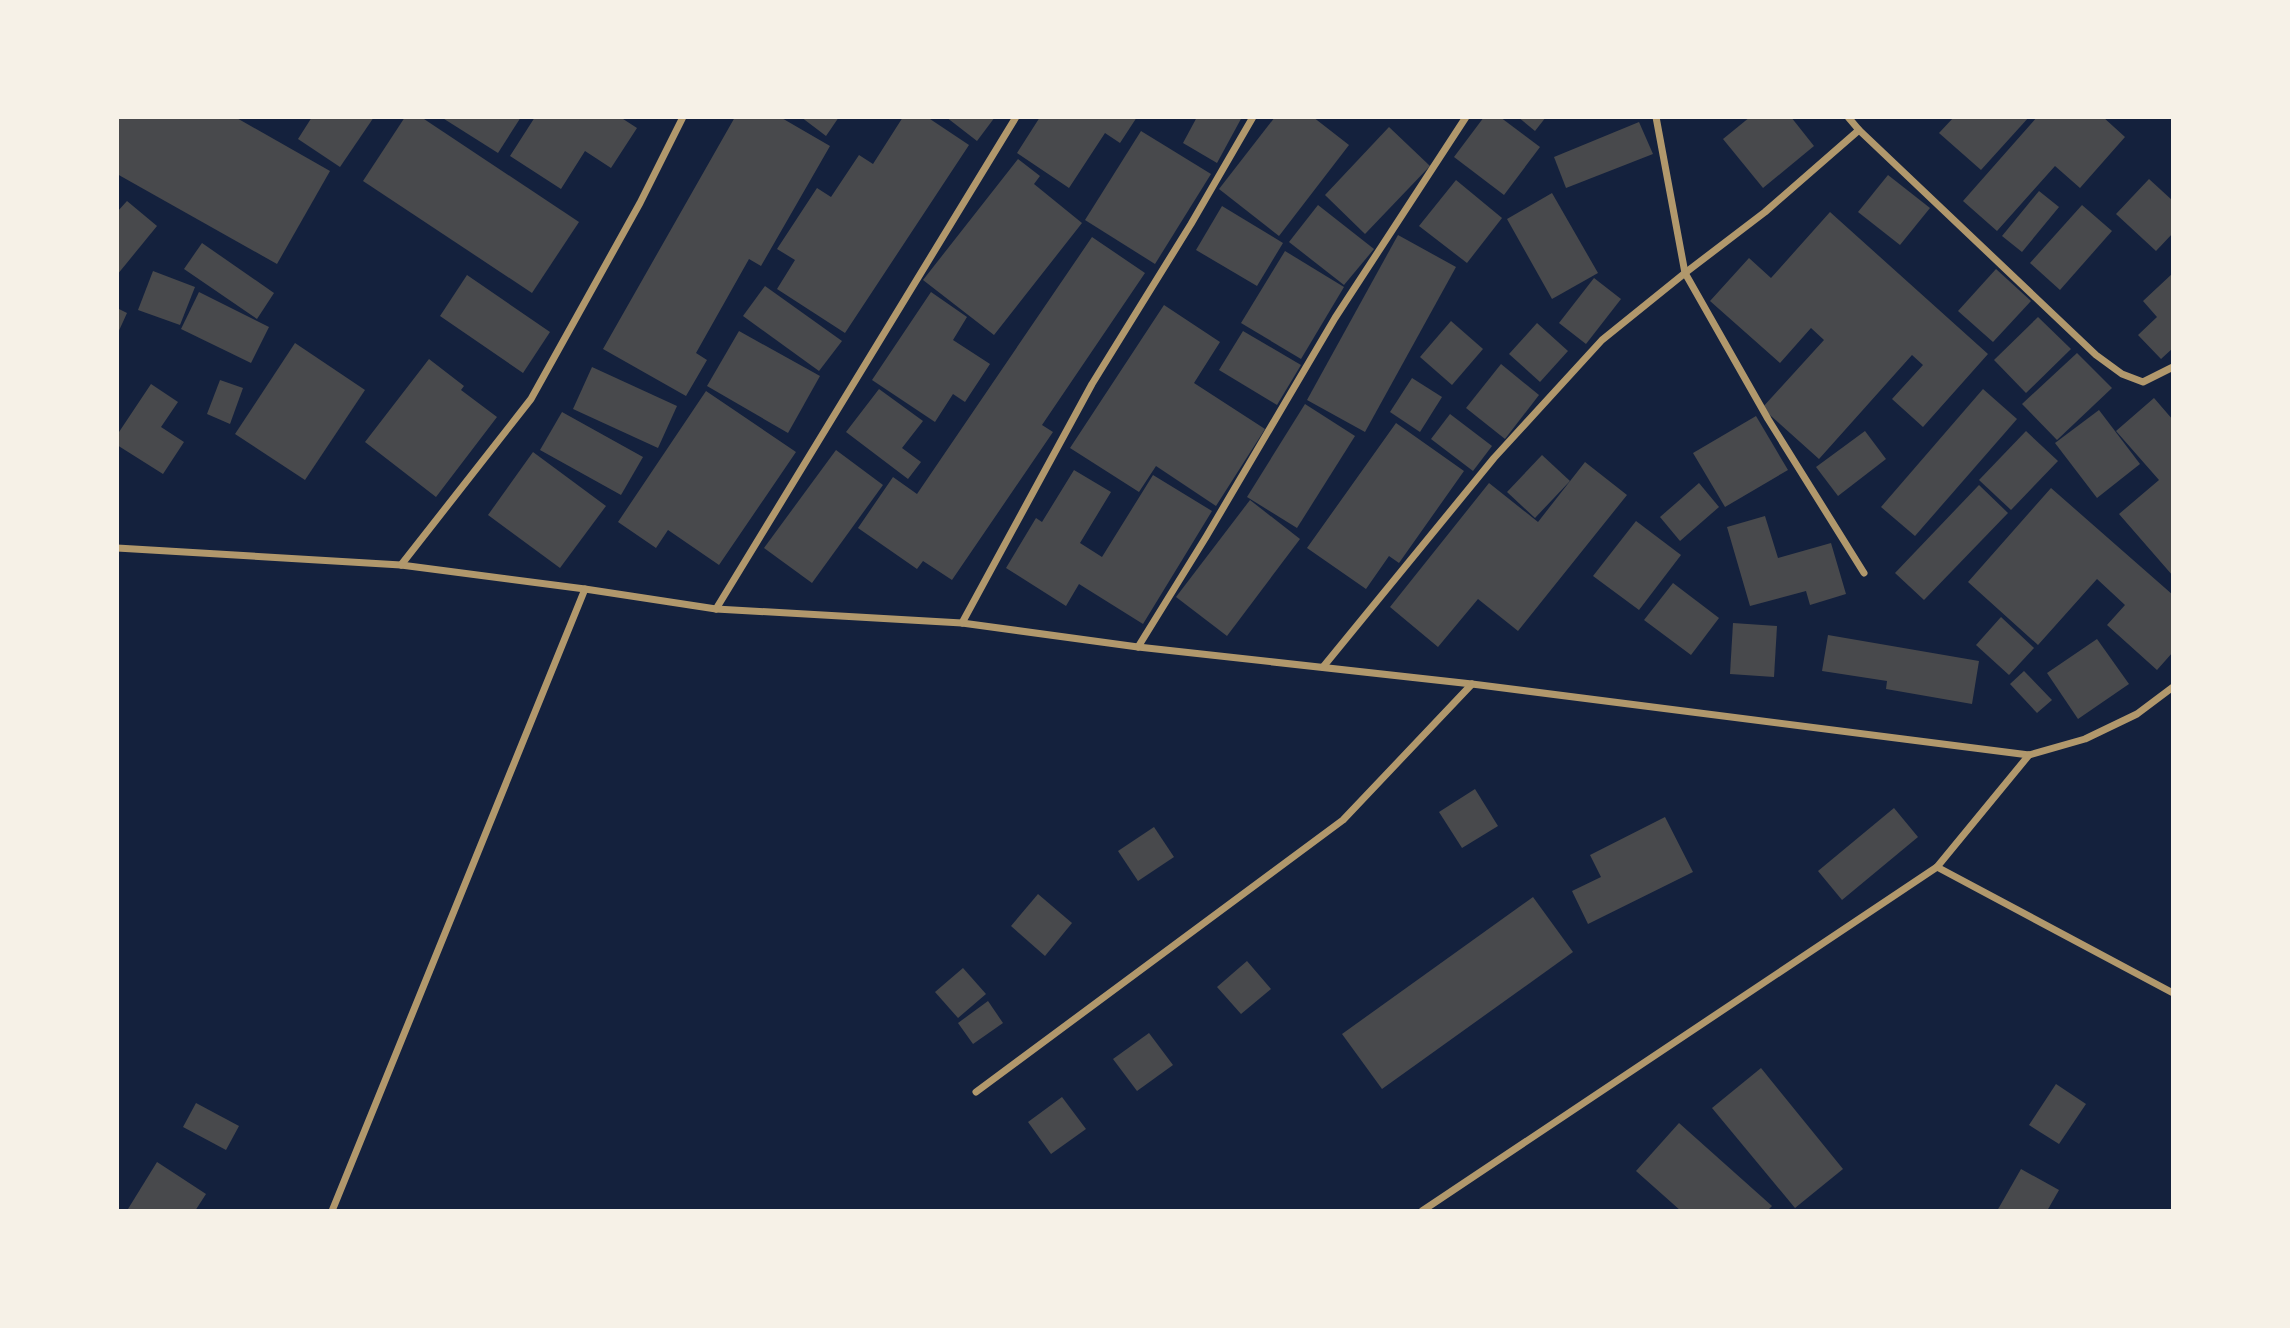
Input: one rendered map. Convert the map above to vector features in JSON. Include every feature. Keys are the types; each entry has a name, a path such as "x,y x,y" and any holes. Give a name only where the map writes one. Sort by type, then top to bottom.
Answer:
{"street":[{"path":"401,565 531,398 640,203 683,117"},
{"path":"716,609 1016,117"},
{"path":"962,623 1092,384 1191,224 1253,117"},
{"path":"1138,648 1335,318 1465,117"},
{"path":"1656,117 1685,273 1768,419 1864,573"},
{"path":"1848,117 2096,355 2122,374 2143,382 2173,366"},
{"path":"1323,667 1494,458 1602,340 1765,212 1859,130"},
{"path":"117,548 401,565 716,609 962,623 1138,648 1472,684 2029,754 2085,739 2137,714 2173,687"},
{"path":"332,1211 585,589"},
{"path":"976,1092 1343,820 1472,684"},
{"path":"1422,1211 1937,867 2029,754"},
{"path":"1937,867 2173,993"}],"building":[{"path":"117,117 235,117 330,171 277,264 117,174"},
{"path":"312,117 374,117 340,167 298,139"},
{"path":"405,117 421,117 579,222 532,293 363,181"},
{"path":"441,117 521,117 498,153"},
{"path":"535,117 620,117 637,128 611,168 585,151 561,189 510,156"},
{"path":"735,117 780,117 830,146 761,266 749,259 696,353 707,360 686,396 603,349"},
{"path":"801,117 839,117 826,136"},
{"path":"903,117 927,117 969,145 845,333 777,289 795,260 777,249 817,188 831,197 859,155 873,164"},
{"path":"946,117 995,117 977,141"},
{"path":"1040,117 1137,117 1120,143 1105,133 1069,188 1017,153"},
{"path":"1197,117 1242,117 1217,163 1183,143"},
{"path":"1275,117 1313,117 1349,145 1279,236 1219,189"},
{"path":"1484,117 1500,117 1540,147 1504,195 1454,157"},
{"path":"1518,117 1546,117 1535,131"},
{"path":"1750,117 1791,117 1814,146 1763,188 1723,139"},
{"path":"1954,117 2029,117 1981,170 1939,133"},
{"path":"2037,117 2103,117 2125,137 2080,188 2055,166 1997,231 1963,201"},
{"path":"1639,122 1653,154 1566,188 1554,157"},
{"path":"1389,127 1430,166 1365,234 1325,195"},
{"path":"1141,131 1211,174 1155,264 1085,220"},
{"path":"1018,159 1040,176 1034,184 1082,223 994,335 923,280"},
{"path":"1888,175 1930,208 1900,245 1858,212"},
{"path":"2149,179 2173,201 2173,233 2156,251 2116,214"},
{"path":"1456,180 1502,218 1467,263 1419,226"},
{"path":"2039,191 2059,207 2022,252 2002,236"},
{"path":"1552,193 1598,273 1552,299 1507,219"},
{"path":"127,201 157,226 117,275 117,212"},
{"path":"1318,205 1374,249 1344,285 1289,242"},
{"path":"2082,205 2112,231 2060,290 2030,263"},
{"path":"1222,206 1283,243 1257,286 1196,250"},
{"path":"1830,212 1988,354 1923,427 1892,399 1923,365 1912,355 1819,459 1762,408 1824,340 1811,328 1780,363 1710,301 1749,258 1771,278"},
{"path":"1398,235 1456,267 1365,432 1307,400"},
{"path":"1092,237 1145,273 1042,425 1053,432 952,580 923,561 917,569 858,528 893,477 917,494"},
{"path":"202,243 274,293 257,319 184,269"},
{"path":"1285,251 1344,287 1301,359 1241,323"},
{"path":"1996,269 2031,301 1993,342 1958,311"},
{"path":"153,271 195,287 180,325 138,310"},
{"path":"2173,273 2173,348 2161,359 2138,335 2157,317 2143,301"},
{"path":"467,275 550,332 523,373 440,316"},
{"path":"1594,278 1621,299 1586,344 1559,323"},
{"path":"765,286 842,341 819,371 743,316"},
{"path":"199,292 269,327 251,363 181,329"},
{"path":"931,292 967,317 953,340 990,364 965,402 953,394 935,422 872,380"},
{"path":"1164,305 1220,342 1194,383 1265,429 1216,506 1156,466 1139,492 1070,448"},
{"path":"117,308 127,313 117,335"},
{"path":"2038,317 2071,349 2026,393 1994,360"},
{"path":"1451,321 1483,349 1452,385 1420,357"},
{"path":"1537,323 1568,351 1540,382 1509,354"},
{"path":"739,331 820,376 788,433 707,386"},
{"path":"1243,331 1301,365 1277,405 1219,370"},
{"path":"295,343 365,390 305,480 235,434"},
{"path":"2077,353 2112,388 2057,440 2022,404"},
{"path":"429,359 464,386 461,390 497,417 436,497 365,442"},
{"path":"1501,364 1539,395 1505,439 1466,408"},
{"path":"592,367 677,406 658,448 573,409"},
{"path":"1412,378 1442,397 1420,432 1390,412"},
{"path":"220,380 243,388 230,424 207,414"},
{"path":"151,384 178,402 161,427 184,442 163,474 117,445 117,435"},
{"path":"879,389 923,421 902,448 921,462 908,479 846,432"},
{"path":"1983,389 2017,419 1915,536 1881,507"},
{"path":"706,391 796,452 719,565 668,530 656,548 618,522"},
{"path":"2154,398 2173,420 2173,576 2119,514 2159,480 2116,431"},
{"path":"1305,404 1355,436 1297,528 1247,497"},
{"path":"2099,410 2140,464 2097,498 2055,443"},
{"path":"562,412 643,457 621,495 540,450"},
{"path":"1450,414 1492,446 1473,471 1431,439"},
{"path":"1756,416 1788,470 1725,507 1693,453"},
{"path":"1396,423 1464,471 1399,563 1389,556 1366,589 1307,548"},
{"path":"1865,431 1886,459 1838,496 1816,467"},
{"path":"2026,431 2058,461 2011,510 1979,480"},
{"path":"836,450 883,485 812,583 764,548"},
{"path":"533,452 606,506 560,568 488,515"},
{"path":"1542,455 1570,481 1535,518 1507,492"},
{"path":"1585,462 1627,495 1518,631 1478,599 1438,647 1390,607 1489,483 1538,522"},
{"path":"1074,470 1111,492 1080,543 1102,557 1153,475 1212,511 1143,624 1079,584 1066,606 1006,568 1036,518 1042,522"},
{"path":"1699,483 1719,507 1680,541 1660,517"},
{"path":"1979,485 2008,513 1924,600 1895,573"},
{"path":"2051,488 2173,595 2173,652 2157,670 2107,625 2125,605 2097,579 2038,645 1968,582"},
{"path":"1250,500 1300,539 1227,636 1176,597"},
{"path":"1765,516 1778,558 1831,543 1846,594 1810,605 1806,591 1750,606 1727,527"},
{"path":"1636,521 1681,555 1639,610 1593,576"},
{"path":"1673,583 1719,618 1691,655 1644,620"},
{"path":"2001,617 2034,648 2009,675 1976,645"},
{"path":"1733,623 1777,626 1774,677 1730,674"},
{"path":"1828,635 1979,661 1972,704 1886,689 1887,681 1822,671"},
{"path":"2097,639 2129,684 2078,719 2047,673"},
{"path":"2024,671 2052,700 2037,713 2010,684"},
{"path":"1475,789 1498,826 1462,848 1439,812"},
{"path":"1894,808 1918,837 1842,900 1818,871"},
{"path":"1665,817 1693,872 1588,924 1572,891 1601,877 1590,855"},
{"path":"1154,827 1174,857 1138,881 1118,851"},
{"path":"1038,894 1072,923 1045,956 1011,926"},
{"path":"1533,897 1573,952 1382,1089 1342,1034"},
{"path":"1247,961 1271,989 1241,1014 1217,987"},
{"path":"963,968 986,994 958,1018 935,992"},
{"path":"988,1001 1003,1023 973,1044 958,1023"},
{"path":"1149,1033 1173,1065 1137,1091 1113,1059"},
{"path":"1761,1068 1843,1169 1795,1208 1712,1108"},
{"path":"2056,1084 2086,1104 2059,1144 2029,1125"},
{"path":"1062,1097 1086,1129 1051,1154 1028,1122"},
{"path":"196,1103 239,1126 226,1150 183,1127"},
{"path":"1679,1123 1772,1206 1767,1211 1681,1211 1636,1171"},
{"path":"157,1162 206,1194 195,1211 128,1209"},
{"path":"2021,1169 2059,1190 2047,1211 1997,1211"}]}
